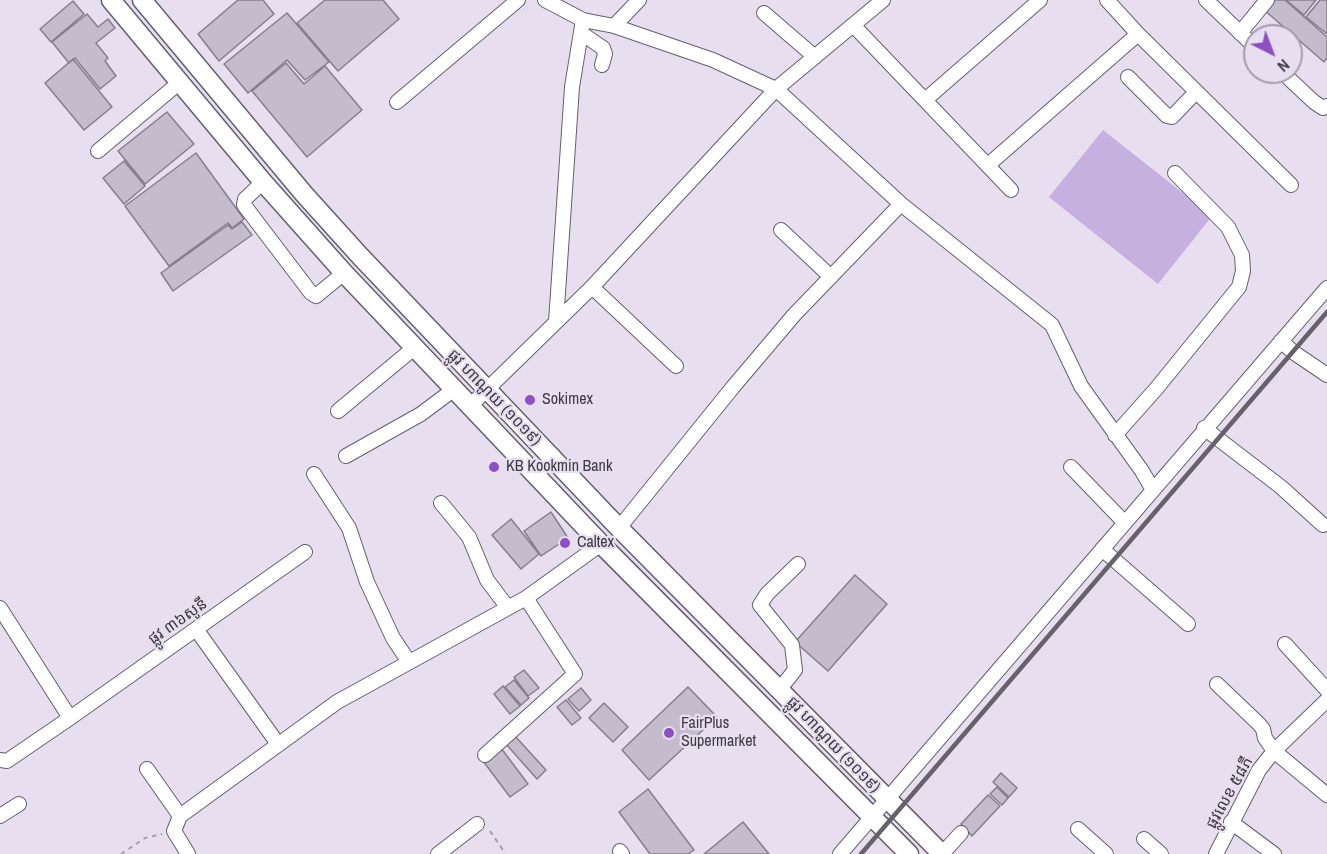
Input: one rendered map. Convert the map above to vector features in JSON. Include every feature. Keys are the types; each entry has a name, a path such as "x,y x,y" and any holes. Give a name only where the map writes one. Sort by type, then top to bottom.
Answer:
{"main road":[{"name":"ផ្លូវ ហាណូយ (១០១៩)","path":"111,0 263,182 453,390 601,544 909,854"},
{"name":"ផ្លូវ ហាណូយ (១០១៩)","path":"142,0 312,203 487,391 886,800 942,854"}],"street":[{"path":"396,102 519,0"},
{"path":"545,0 582,27 603,48 605,54 602,65"},
{"path":"614,26 639,0"},
{"path":"469,407 592,287 776,89 883,0"},
{"path":"925,100 1040,0"},
{"path":"1107,0 1138,34 1291,185"},
{"path":"1206,0 1243,36"},
{"path":"1240,33 1267,0"},
{"path":"764,13 815,57"},
{"path":"853,25 1011,189"},
{"path":"582,27 614,26 713,60 776,89 901,204 1052,325 1081,386 1153,490"},
{"path":"556,322 572,87 582,27"},
{"path":"988,165 1138,34"},
{"path":"1128,77 1167,116 1172,117 1196,92"},
{"path":"98,152 180,82"},
{"path":"1295,84 1314,102 1323,108 1327,106"},
{"path":"1115,435 1156,389 1239,287 1243,271 1242,255 1228,227 1175,173"},
{"path":"263,182 244,199 244,205 311,293 316,296 344,273"},
{"path":"620,528 794,315 901,204"},
{"path":"781,231 831,277"},
{"path":"592,287 676,366"},
{"path":"840,854 1204,428 1327,288"},
{"path":"1281,341 1327,375"},
{"path":"338,411 414,348"},
{"path":"346,456 422,414 453,390"},
{"path":"1204,428 1281,487 1323,525"},
{"path":"1071,467 1125,523"},
{"path":"314,474 349,528 367,582 393,638 409,662"},
{"path":"441,502 469,537 487,580 508,608"},
{"path":"188,854 174,831 180,816 337,702 526,598 601,544"},
{"path":"1102,549 1188,624"},
{"name":"ផ្លូវ ៣៦សូនី","path":"0,760 7,761 305,552"},
{"path":"779,690 795,670 792,645 760,605 767,594 798,564"},
{"path":"485,755 575,674 526,598"},
{"path":"0,608 70,718"},
{"path":"196,629 278,744"},
{"path":"1284,644 1327,690"},
{"path":"1217,684 1259,724 1274,752 1327,795"},
{"name":"ផ្លូវលេខ ៥៨ភី","path":"1216,854 1259,770 1327,700"},
{"path":"147,769 180,816"},
{"path":"0,816 19,804"},
{"path":"1231,822 1274,854"},
{"path":"438,854 477,824"},
{"path":"1078,829 1107,854"},
{"path":"942,854 961,833"},
{"path":"1144,839 1161,854"}],"path":[{"path":"477,824 490,831 504,854"},
{"path":"121,854 145,838 174,831"}],"shaded area":[{"path":"1103,130 1212,216 1158,284 1049,197"}],"building":[{"path":"238,0 263,0 274,14 219,61 198,34"},
{"path":"325,0 383,0 399,19 338,71 297,23"},
{"path":"1274,0 1285,0 1327,37 1327,58 1324,62 1303,44 1303,24 1280,24 1263,9"},
{"path":"1286,0 1316,0 1304,15"},
{"path":"1320,0 1327,0 1327,34 1306,17"},
{"path":"73,1 84,14 51,42 40,29"},
{"path":"287,13 329,62 305,80 287,60 248,93 224,64"},
{"path":"87,14 98,27 108,19 115,28 96,43 108,58 105,61 116,76 100,89 75,58 69,63 52,42"},
{"path":"73,59 112,107 84,130 45,83"},
{"path":"286,63 304,84 325,66 362,110 307,157 252,91"},
{"path":"167,112 194,144 145,184 118,151"},
{"path":"196,153 244,219 232,228 228,223 169,266 125,206"},
{"path":"124,161 145,186 124,204 103,178"},
{"path":"242,222 252,235 173,291 161,273 228,225 232,229"},
{"path":"551,512 568,538 541,556 524,531"},
{"path":"511,519 539,554 521,569 492,535"},
{"path":"855,575 887,604 828,671 795,642"},
{"path":"524,670 539,688 528,696 514,677"},
{"path":"514,680 529,698 521,705 505,687"},
{"path":"503,686 520,706 510,714 494,694"},
{"name":"FairPlus Supermarket","path":"688,687 717,717 649,780 622,750"},
{"path":"581,688 591,700 579,711 568,699"},
{"path":"566,700 581,718 572,725 557,707"},
{"path":"604,703 628,727 613,742 589,718"},
{"path":"514,735 546,770 537,779 505,743"},
{"path":"501,748 528,784 510,797 483,761"},
{"path":"1001,773 1017,788 1009,797 993,782"},
{"path":"997,787 1008,798 1002,805 990,794"},
{"path":"648,789 694,850 688,854 650,854 619,812"},
{"path":"988,795 1000,806 972,836 961,824"},
{"path":"743,822 769,854 704,854"}],"railway":[{"path":"861,854 1327,312"}],"place":[{"name":"Sokimex","path":"530,400"},
{"name":"KB Kookmin Bank","path":"494,467"},
{"name":"Caltex","path":"565,543"},
{"name":"FairPlus Supermarket","path":"669,733"}]}
